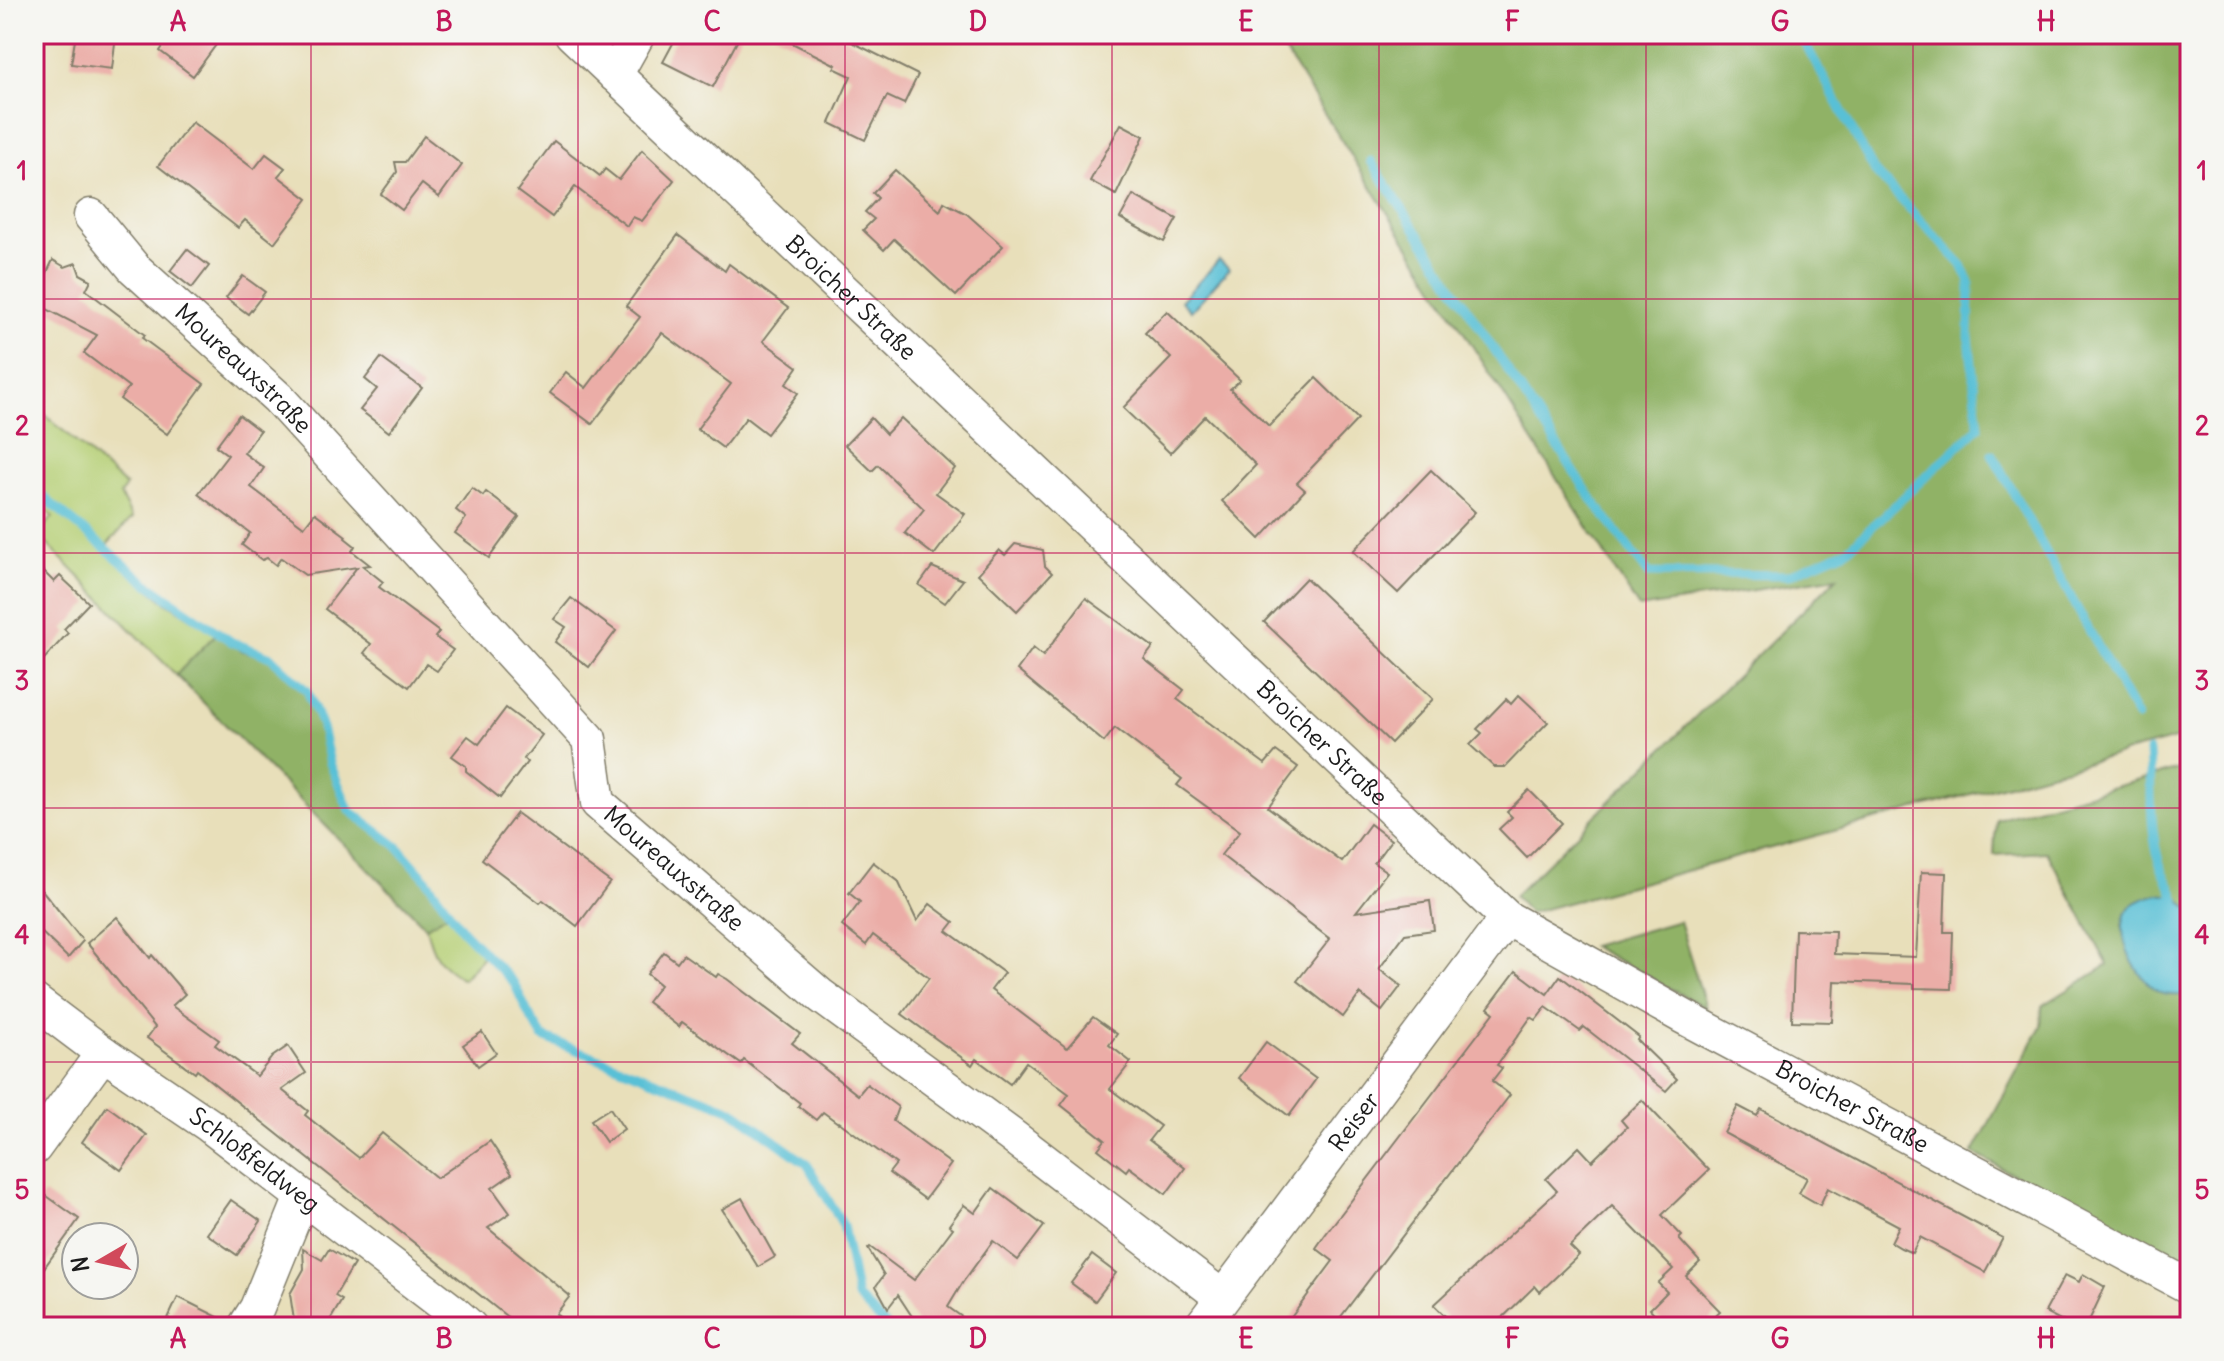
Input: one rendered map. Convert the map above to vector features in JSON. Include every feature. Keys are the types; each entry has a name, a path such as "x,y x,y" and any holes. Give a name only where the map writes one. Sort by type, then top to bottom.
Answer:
{"street":[{"name":"Broicher Straße","path":"572,34 1507,918 1684,1017 2190,1287"},
{"path":"615,75 638,34"},
{"name":"Moureauxstraße","path":"91,216 134,268 278,398 589,739 598,803 821,996 1009,1134 1194,1278 1212,1318"},
{"name":"Reiser","path":"1212,1318 1507,918"},
{"name":"Schloßfeldweg","path":"34,1001 103,1053 209,1125 470,1327"},
{"path":"34,1148 103,1053"},
{"path":"245,1327 257,1308 302,1197"}],"green space":[{"path":"1274,34 2190,34 2190,735 1530,913 1514,896 1837,577 1639,608"},
{"path":"34,405 126,486 120,495 132,518 105,547 34,485"},
{"path":"34,492 161,599 216,634 176,675 37,534 53,517 34,499"},
{"path":"216,634 243,651 267,657 281,667 308,696 322,730 332,775 345,808 405,855 449,913 426,927 176,675"},
{"path":"2190,766 2190,909 2176,896 2142,900 2131,909 2122,926 2183,995 2190,994 2190,1270 1973,1153 2041,1026 2042,1006 2108,965 2047,852 1994,855 1996,819"},
{"path":"449,913 467,938 485,954 463,979 437,958 426,927"},
{"path":"1679,921 1706,1008 1591,946"}],"water":[{"path":"1219,260 1229,269 1191,311 1181,301"},
{"path":"2157,894 2176,896 2190,909 2190,994 2167,995 2155,989 2137,969 2125,943 2124,918 2129,908"}],"building":[{"path":"76,34 116,34 112,69 71,64"},
{"path":"172,34 224,34 193,76 160,51"},
{"path":"678,34 741,34 713,87 663,62"},
{"path":"774,34 836,34 918,75 904,104 887,96 865,140 830,123 851,76 834,68 836,65"},
{"path":"192,122 254,169 266,154 285,168 278,176 308,199 274,243 245,220 238,228 158,166"},
{"path":"1121,124 1144,136 1116,195 1090,181"},
{"path":"424,136 462,165 439,197 422,184 402,210 381,194 397,172 395,162 405,162"},
{"path":"554,141 600,176 605,169 619,180 642,150 674,180 642,221 633,217 627,226 575,187 552,217 517,191"},
{"path":"895,170 940,211 944,202 967,214 1003,246 956,296 894,239 884,250 863,230 874,219 865,212 878,198 873,193"},
{"path":"1133,195 1177,219 1164,242 1120,218"},
{"path":"678,235 725,271 729,264 788,308 763,341 798,367 786,384 798,393 767,434 746,418 723,448 697,429 731,384 662,333 592,424 550,393 566,372 586,388 640,317 626,306"},
{"path":"187,249 209,266 192,288 170,271"},
{"path":"53,260 65,267 76,263 80,274 91,280 86,290 145,335 142,338 204,384 167,434 120,399 129,387 84,353 97,335 37,304 39,289"},
{"path":"243,276 265,292 248,314 226,298"},
{"path":"1167,311 1240,380 1230,389 1269,426 1316,378 1358,419 1297,483 1305,490 1260,539 1222,501 1256,465 1205,416 1170,453 1123,408 1171,358 1145,333"},
{"path":"381,358 422,388 389,432 360,410 377,389 365,379"},
{"path":"239,415 260,431 244,453 264,468 251,487 304,527 315,513 346,536 355,546 352,551 370,565 363,566 383,582 379,587 439,632 435,637 453,650 437,671 426,664 409,687 364,653 371,644 325,609 357,567 305,575 281,558 276,565 267,558 262,560 242,545 250,533 198,494 228,455 216,446"},
{"path":"871,418 886,434 901,418 955,468 936,493 965,514 934,555 905,533 924,509 878,465 872,471 845,445"},
{"path":"1431,470 1475,512 1398,593 1353,551"},
{"path":"472,488 483,496 486,492 519,517 489,558 455,533 466,518 456,510"},
{"path":"1015,544 1043,550 1045,566 1052,573 1017,611 978,574 999,550 1005,555"},
{"path":"34,562 54,582 60,576 89,603 64,629 68,633 34,670"},
{"path":"932,567 963,580 945,603 919,585"},
{"path":"1306,578 1433,699 1391,743 1264,622"},
{"path":"571,598 616,631 589,667 555,642 566,627 554,619"},
{"path":"1086,598 1153,647 1144,659 1184,690 1177,699 1265,764 1276,751 1298,767 1268,807 1342,862 1370,824 1391,840 1374,863 1387,872 1356,912 1430,901 1434,930 1405,934 1379,969 1401,986 1382,1011 1360,994 1343,1017 1297,981 1330,939 1221,855 1240,831 1177,785 1182,779 1115,728 1104,742 1017,670 1033,648 1043,656"},
{"path":"1519,695 1548,722 1505,767 1494,767 1470,745 1482,733 1477,729 1506,699 1511,704"},
{"path":"506,708 542,735 524,759 527,762 500,798 452,756 468,736 479,744"},
{"path":"1529,790 1562,823 1527,858 1499,829 1512,817 1507,812"},
{"path":"517,813 610,882 577,926 543,900 540,903 482,859"},
{"path":"873,862 898,881 917,921 930,904 954,922 947,931 1004,973 991,990 1067,1048 1093,1017 1117,1034 1109,1045 1131,1062 1110,1089 1160,1126 1149,1140 1185,1168 1166,1194 1129,1167 1126,1171 1098,1149 1105,1140 1061,1105 1069,1094 1026,1062 1010,1084 976,1059 972,1065 902,1014 929,978 873,935 866,945 842,926 860,902 849,893"},
{"path":"1921,872 1946,873 1944,932 1953,932 1951,989 1914,988 1914,984 1834,981 1832,1022 1792,1021 1795,930 1835,931 1834,954 1916,957"},
{"path":"34,880 83,941 68,958 34,925"},
{"path":"117,917 150,958 152,955 185,994 172,1006 219,1040 215,1045 257,1076 272,1057 288,1046 306,1073 282,1090 308,1111 305,1115 359,1158 382,1133 437,1178 490,1141 512,1174 492,1188 510,1213 488,1228 570,1296 556,1314 570,1327 520,1327 197,1070 195,1073 147,1038 155,1027 87,943"},
{"path":"664,952 677,962 683,954 716,977 718,974 727,979 800,1034 792,1043 858,1095 867,1084 898,1107 893,1121 951,1164 925,1199 889,1173 896,1164 839,1122 823,1112 816,1120 798,1106 800,1103 744,1060 741,1064 682,1022 679,1027 647,1002 660,985 647,974"},
{"path":"1516,971 1547,994 1560,976 1639,1037 1637,1040 1677,1079 1666,1091 1584,1027 1580,1031 1546,1007 1536,1020 1531,1017 1497,1065 1502,1068 1492,1081 1510,1095 1333,1327 1284,1327 1333,1261 1316,1248 1494,1013 1488,1008"},
{"path":"482,1032 496,1053 478,1066 463,1045"},
{"path":"1266,1042 1316,1079 1289,1116 1239,1078"},
{"path":"1642,1100 1709,1170 1662,1215 1700,1262 1686,1276 1720,1311 1703,1327 1667,1327 1650,1309 1667,1292 1658,1283 1673,1269 1612,1206 1570,1246 1579,1255 1540,1292 1535,1286 1493,1327 1456,1327 1434,1305 1557,1191 1546,1179 1579,1147 1592,1161 1627,1127 1621,1120"},
{"path":"107,1106 147,1135 121,1170 82,1142"},
{"path":"1738,1106 1757,1116 1761,1109 2003,1238 1985,1272 1920,1237 1912,1253 1901,1248 1891,1242 1899,1226 1828,1188 1820,1205 1799,1193 1807,1178 1724,1133"},
{"path":"610,1108 624,1129 606,1142 591,1120"},
{"path":"993,1188 1044,1226 1018,1260 993,1241 963,1282 948,1307 976,1327 919,1327 898,1295 888,1308 876,1286 884,1275 868,1249 870,1247 914,1280 953,1228 949,1225 964,1205 975,1213"},
{"path":"44,1194 79,1219 60,1221 60,1246 34,1282 34,1208"},
{"path":"742,1198 775,1257 758,1267 722,1209"},
{"path":"231,1200 261,1221 237,1255 207,1234"},
{"path":"303,1249 322,1260 329,1249 354,1264 335,1296 342,1300 326,1327 295,1327 290,1294 304,1269"},
{"path":"1092,1255 1116,1273 1095,1301 1071,1283"},
{"path":"2083,1274 2105,1287 2086,1327 2074,1327 2045,1312 2065,1275 2079,1282"},
{"path":"178,1297 226,1321 225,1327 164,1327"}],"waterway":[{"path":"1371,161 1594,502 1648,573 1788,575 1847,550 1979,427 1969,337 1970,282 1962,265 1875,172 1800,34"},
{"path":"1992,454 2137,717"},
{"path":"34,489 148,584 232,642 271,657 307,691 321,723 330,763 349,810 397,846 426,879 464,932 514,983 543,1037 732,1110 807,1164 843,1225 857,1297 887,1327"},
{"path":"2149,752 2156,851 2177,905"}]}
